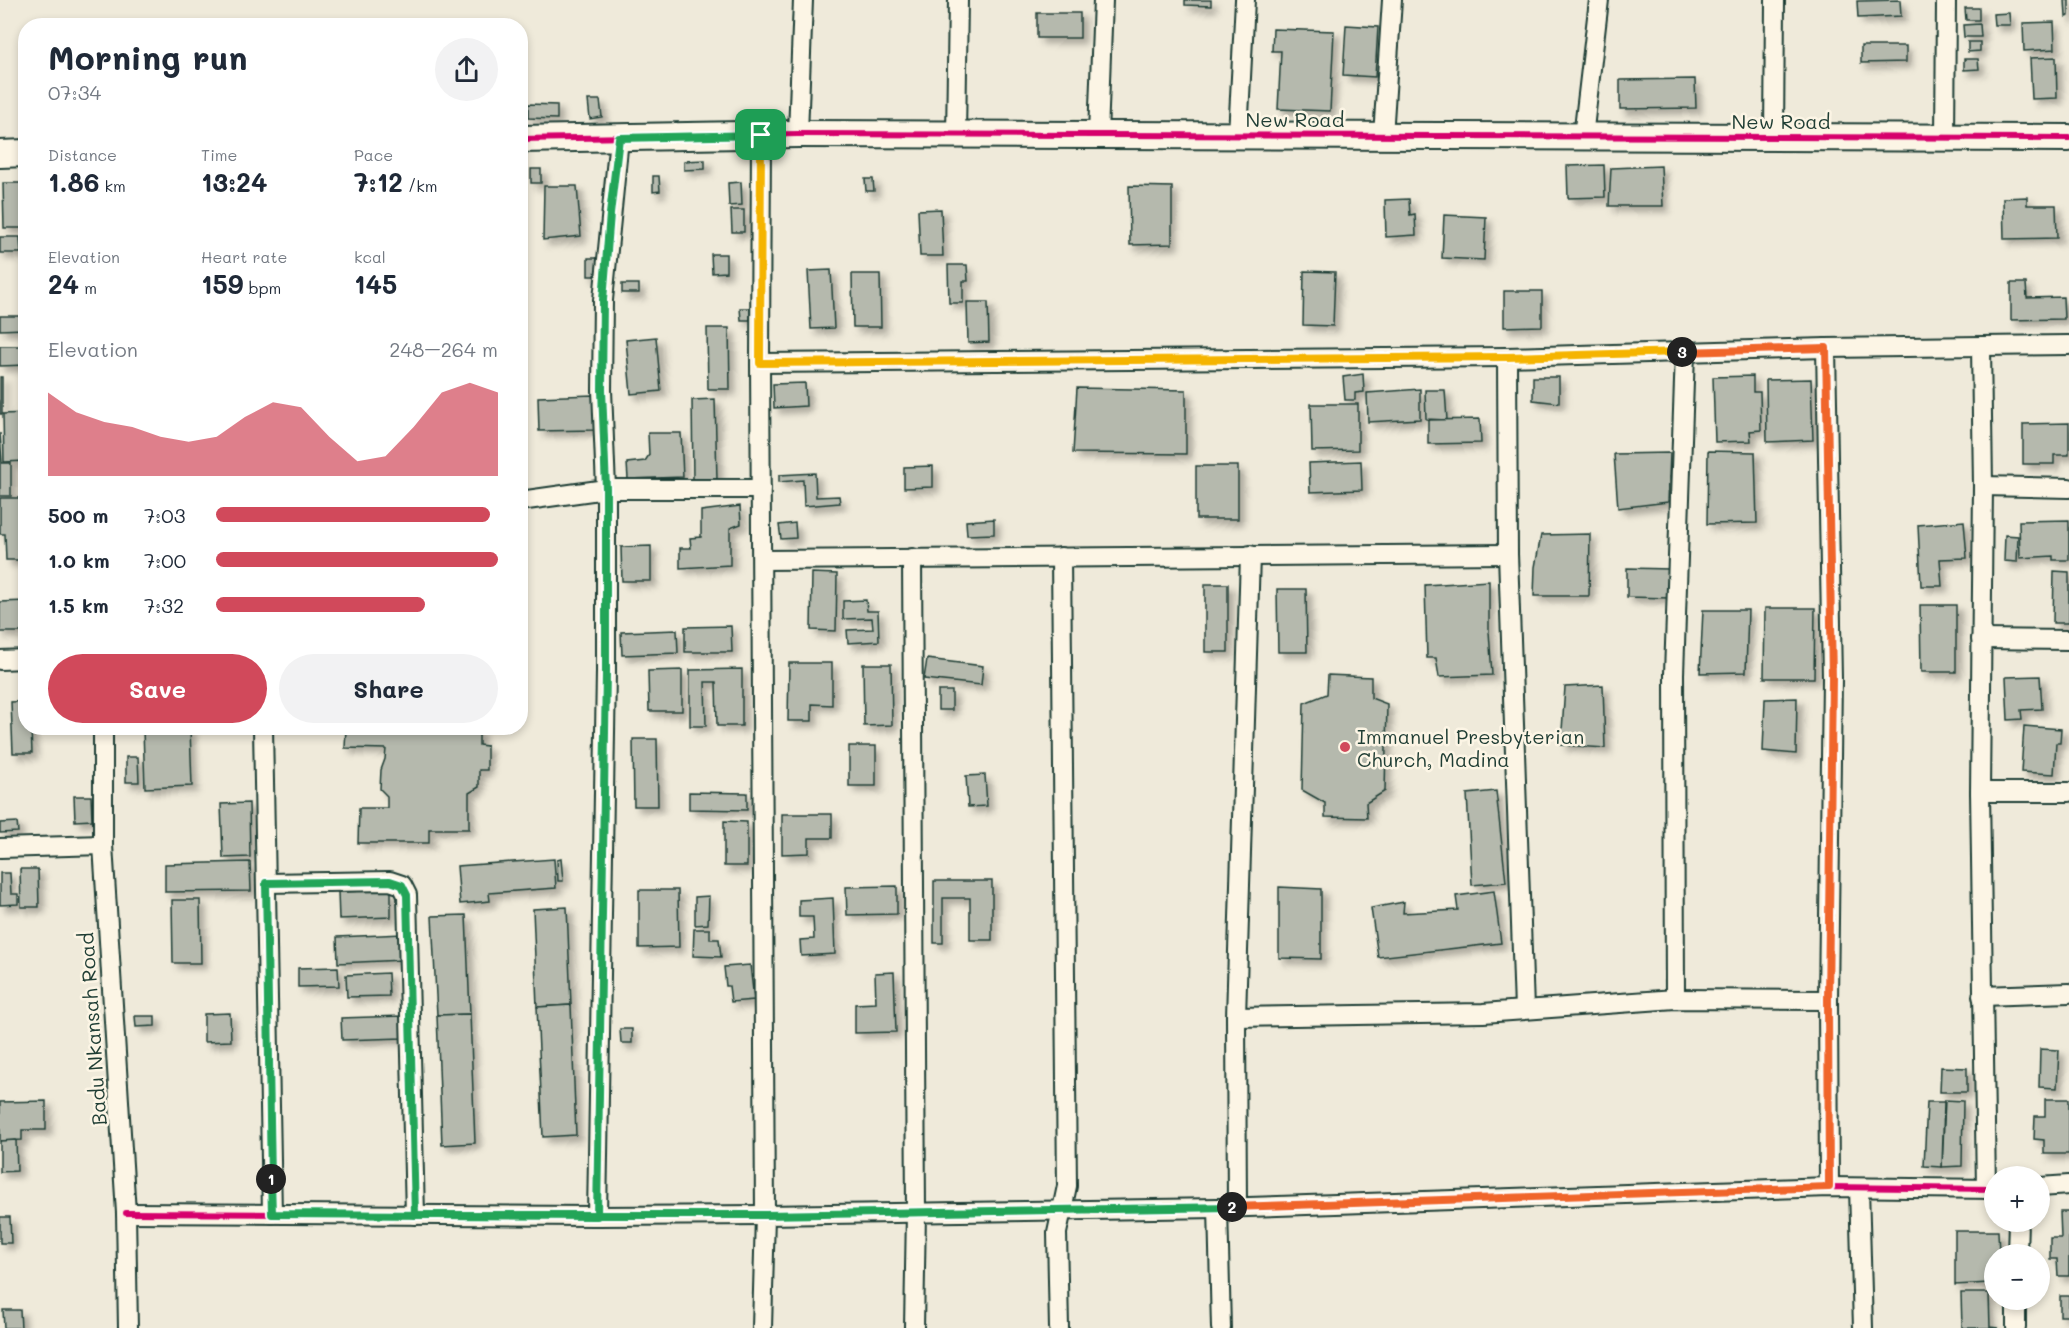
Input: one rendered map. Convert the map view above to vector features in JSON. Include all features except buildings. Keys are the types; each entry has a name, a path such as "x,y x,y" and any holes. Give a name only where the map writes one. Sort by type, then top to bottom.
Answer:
{"street":[{"path":"798,134 803,0"},
{"path":"956,136 958,0"},
{"path":"1098,135 1103,0"},
{"path":"1238,135 1245,0"},
{"path":"1383,136 1392,0"},
{"path":"1583,137 1599,0"},
{"path":"1774,138 1775,0"},
{"path":"1945,139 1946,0"},
{"name":"New Road","path":"528,140 798,134 2069,138"},
{"path":"761,135 760,363 765,1215 762,1328"},
{"path":"597,1216 606,672 603,300 619,138"},
{"path":"0,154 18,153"},
{"path":"760,363 1507,357 1826,348 2069,345"},
{"path":"1981,347 1982,996 1990,1166"},
{"path":"1826,348 1832,678 1828,1000 1829,1187"},
{"path":"1675,999 1674,674 1685,352"},
{"path":"1507,357 1509,554 1524,1009"},
{"path":"1983,486 2069,488"},
{"path":"528,500 606,489 761,489"},
{"path":"762,560 1509,554"},
{"path":"1221,1328 1236,1017 1250,555"},
{"path":"1059,1328 1057,1233 1067,1186 1061,557"},
{"path":"912,558 915,1328"},
{"path":"1981,639 2069,640"},
{"path":"0,660 18,659"},
{"name":"Badu Nkansah Road","path":"103,735 104,845 126,1213 128,1328"},
{"path":"263,735 272,1214"},
{"path":"1980,792 2069,792"},
{"path":"0,848 104,845"},
{"path":"266,883 390,881 402,885 407,895 415,1215"},
{"path":"1982,996 2069,993"},
{"path":"1236,1017 1445,1014 1675,999 1828,1000"},
{"path":"2050,1186 2069,1185"},
{"path":"126,1213 765,1215 1228,1208 1829,1187 1984,1189"},
{"path":"1860,1188 1863,1328"},
{"path":"2016,1310 2016,1328"}],"cycle path":[{"path":"528,139 798,134 2069,138"},
{"path":"126,1213 765,1215 1218,1208 1829,1187 1984,1189"}],"place":[{"name":"Immanuel Presbyterian Church, Madina","path":"1345,747"}],"route":[{"path":"761,135 619,138 603,300 606,672 597,1216 476,1215 272,1214 266,883 390,881 402,885 407,895 415,1215 597,1216 765,1215 1218,1208 1829,1187 1828,1000 1832,678 1826,348 1507,357 760,363 761,135"}]}
